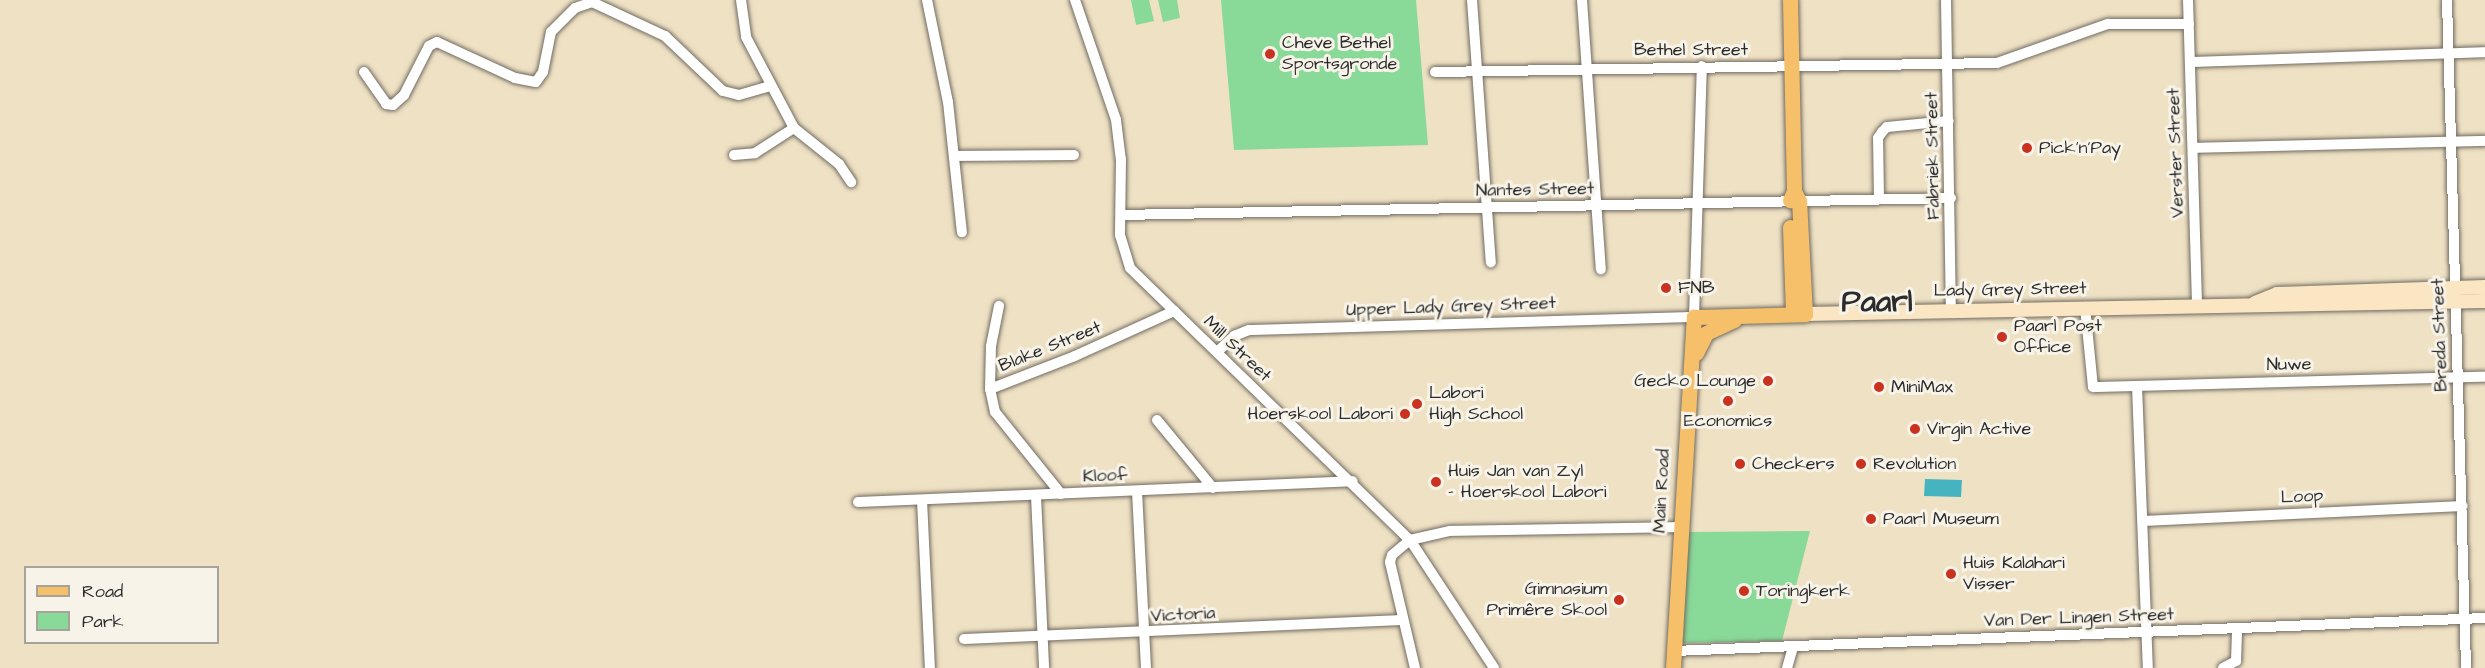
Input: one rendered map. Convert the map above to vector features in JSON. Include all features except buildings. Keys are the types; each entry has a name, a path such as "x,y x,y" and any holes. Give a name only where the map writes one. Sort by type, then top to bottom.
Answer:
{"main road":[{"path":"1790,0 1799,314"},
{"name":"Lady Grey Street","path":"1694,317 2255,303 2278,307 2455,294 2485,286"},
{"name":"Lady Grey Street","path":"2455,294 2485,301"},
{"path":"1691,371 1706,333 1748,315"},
{"name":"Main Road","path":"1673,668 1694,317"}],"street":[{"path":"741,0 742,25 770,86 794,128 839,164 851,182"},
{"path":"927,0 942,63 962,232"},
{"name":"Mill Street","path":"1075,0 1116,120 1121,151 1122,248 1130,268 1353,481 1410,540 1494,668"},
{"path":"1472,0 1491,262"},
{"path":"1582,0 1601,269"},
{"name":"Fabriek Street","path":"1946,0 1951,198 1951,310"},
{"name":"Verster Street","path":"2188,0 2198,305"},
{"name":"Breda Street","path":"2447,0 2466,668"},
{"path":"364,72 386,104 393,105 404,95 429,46 437,42 515,78 536,82 543,72 551,33 581,4 592,2 665,36 723,91 739,95 770,86"},
{"name":"Bethel Street","path":"1435,72 1997,63 2108,24 2189,24"},
{"path":"2190,62 2485,52"},
{"path":"1694,317 1702,66"},
{"path":"1880,200 1878,138 1882,132 1887,127 1949,121"},
{"path":"734,155 755,153 794,128"},
{"path":"2193,148 2485,141"},
{"path":"954,156 1074,155"},
{"name":"Nantes Street","path":"1121,215 1598,205 1699,206 1794,198 1880,200 1951,198"},
{"path":"990,389 991,346 999,306"},
{"name":"Nuwe","path":"2085,307 2093,387 2485,377"},
{"name":"Blake Street","path":"1061,494 995,412 990,389 1075,356 1174,311"},
{"name":"Upper Lady Grey Street","path":"1216,352 1234,336 1249,330 1694,317"},
{"path":"2136,386 2148,668"},
{"path":"1157,420 1213,488"},
{"name":"Kloof","path":"858,502 1353,481"},
{"path":"1137,491 1146,668"},
{"path":"1036,496 1044,668"},
{"path":"922,500 930,668"},
{"name":"Loop","path":"2143,521 2463,506"},
{"path":"1415,668 1390,558 1410,540 1450,531 1680,527"},
{"name":"Van Der Lingen Street","path":"1674,651 2485,618"},
{"name":"Victoria","path":"964,639 1403,620"},
{"path":"2223,668 2236,660 2237,629"},
{"path":"1787,668 1793,647"}],"green space":[{"path":"1131,0 1149,0 1154,21 1136,25"},
{"path":"1158,0 1177,0 1180,18 1163,22"},
{"path":"1221,0 1416,0 1428,145 1234,150"},
{"path":"1810,531 1782,641 1681,643 1687,532"}],"water":[{"path":"1925,479 1962,480 1961,497 1924,496"}],"place":[{"name":"Cheve Bethel Sportsgronde","path":"1270,54"},
{"name":"Pick'n'Pay","path":"2027,148"},
{"name":"FNB","path":"1666,288"},
{"name":"Paarl Post Office","path":"2002,337"},
{"name":"Gecko Lounge","path":"1768,381"},
{"name":"MiniMax","path":"1879,387"},
{"name":"Economics","path":"1728,401"},
{"name":"Labori High School","path":"1417,404"},
{"name":"Hoerskool Labori","path":"1405,414"},
{"name":"Virgin Active","path":"1915,429"},
{"name":"Checkers","path":"1740,464"},
{"name":"Revolution","path":"1861,464"},
{"name":"Huis Jan van Zyl - Hoerskool Labori","path":"1436,482"},
{"name":"Paarl Museum","path":"1871,519"},
{"name":"Huis Kalahari Visser","path":"1951,574"},
{"name":"Toringkerk","path":"1744,591"},
{"name":"Gimnasium Primêre Skool","path":"1619,600"}],"district":[{"name":"Paarl","path":"1877,302"}]}
